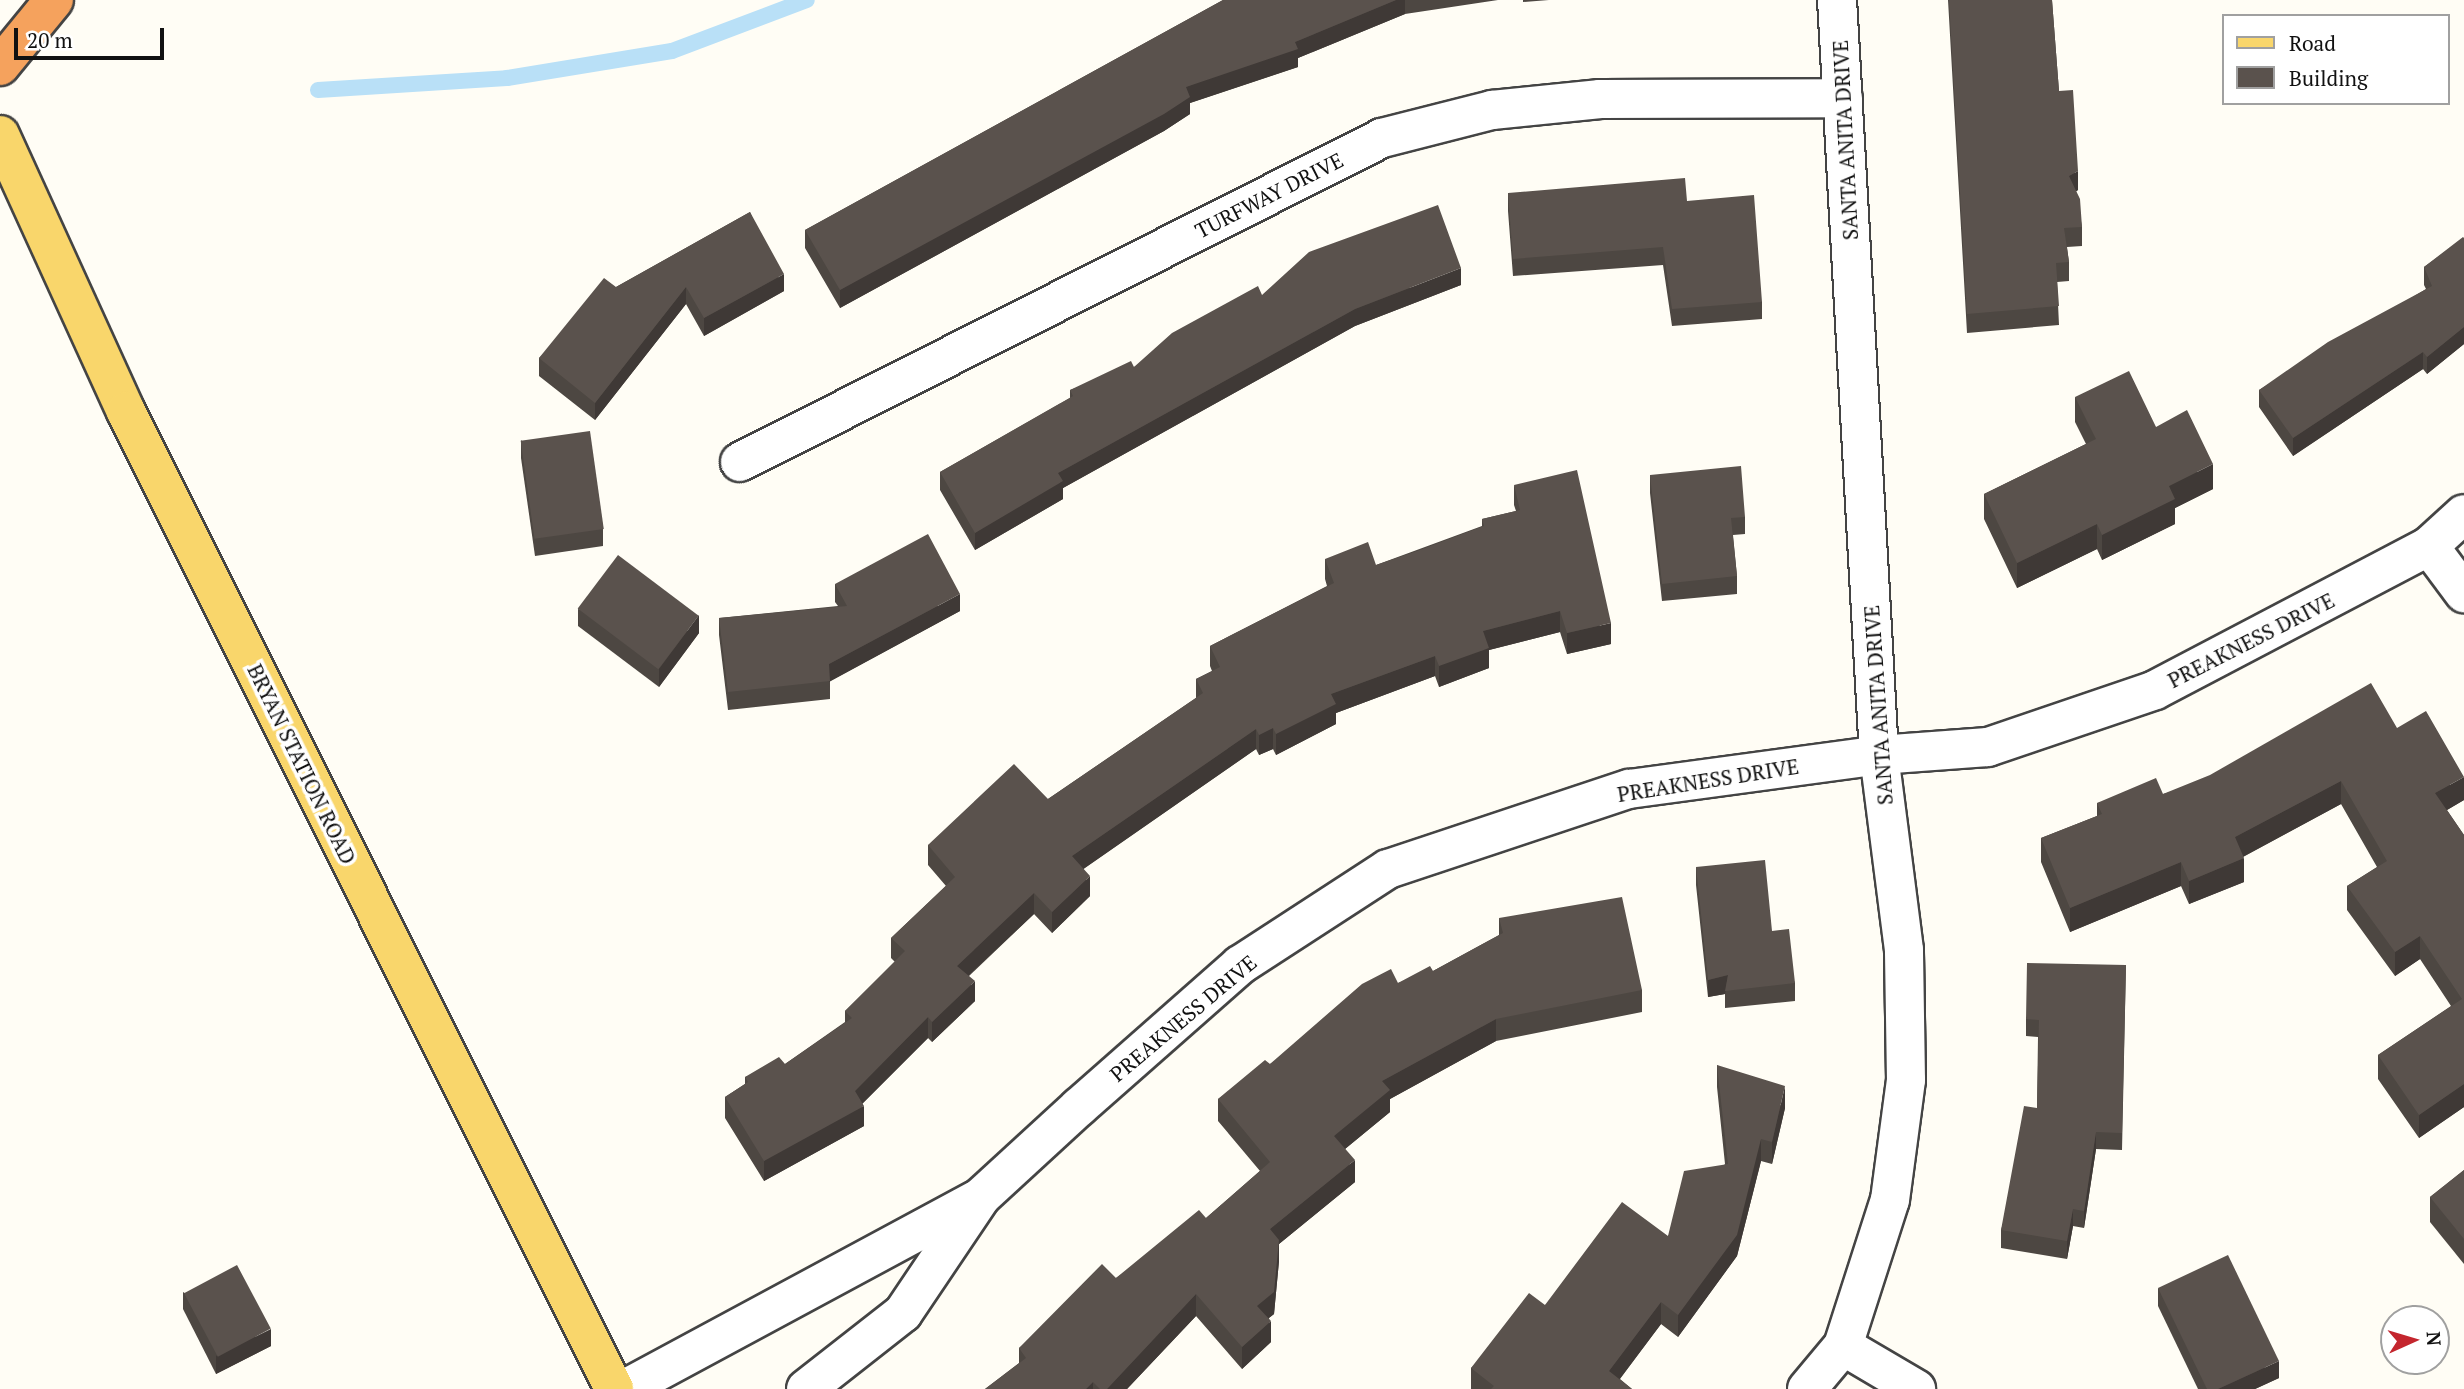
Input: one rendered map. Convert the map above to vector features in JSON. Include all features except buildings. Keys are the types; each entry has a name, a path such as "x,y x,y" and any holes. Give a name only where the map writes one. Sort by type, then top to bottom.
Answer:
{"highway":[{"path":"0,66 54,0"}],"main road":[{"name":"BRYAN STATION ROAD","path":"0,135 126,411 614,1389"}],"street":[{"name":"SANTA ANITA DRIVE","path":"1807,1389 1843,1346 1890,1200 1906,1080 1904,950 1879,755 1837,0"},
{"name":"TURFWAY DRIVE","path":"740,462 1382,138 1492,110 1600,99 1843,98"},
{"name":"PREAKNESS DRIVE","path":"625,1389 981,1197 1241,965 1388,869 1629,789 1879,755 1988,747 2155,690 2429,546 2464,514"},
{"path":"2429,546 2464,593"},
{"name":"PREAKNESS DRIVE","path":"806,1389 903,1313 981,1197"},
{"path":"1843,1346 1916,1389"}],"waterway":[{"path":"318,90 507,78 672,51 807,0"}]}
